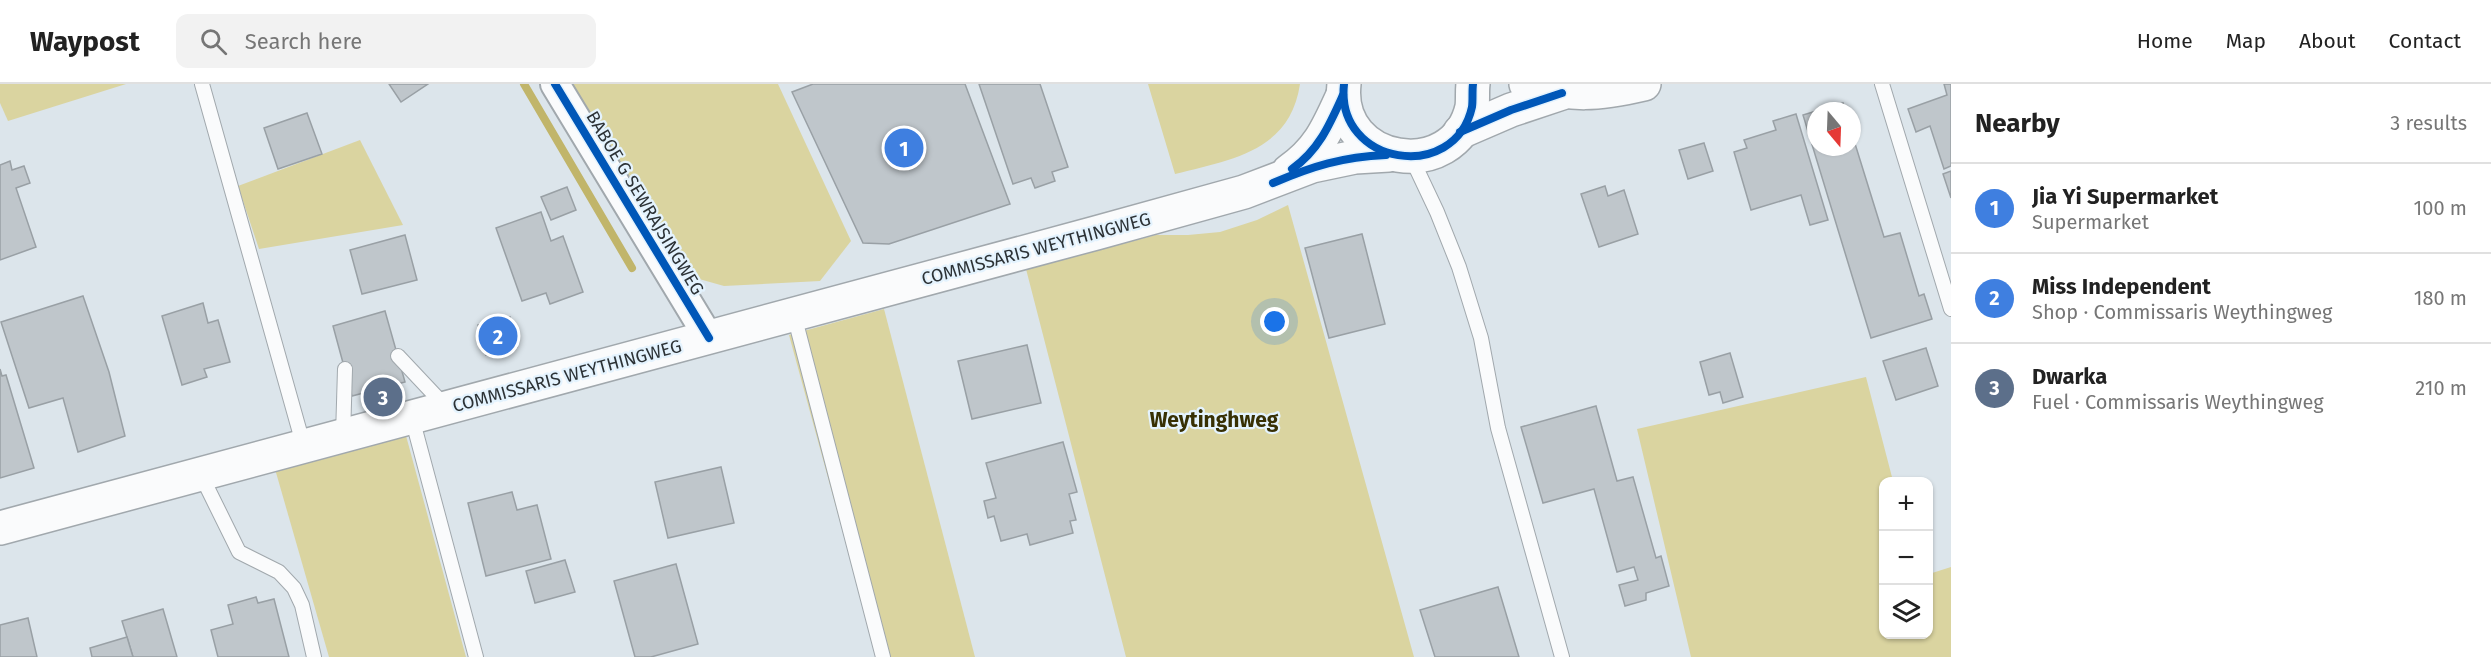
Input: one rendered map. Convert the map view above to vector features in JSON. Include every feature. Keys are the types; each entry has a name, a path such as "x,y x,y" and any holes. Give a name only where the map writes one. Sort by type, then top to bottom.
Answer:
{"main road":[{"path":"1460,132 1472,108 1473,84"},
{"path":"1526,84 1562,93 1603,93 1644,84"},
{"name":"COMMISSARIS WEYTHINGWEG","path":"1273,183 1305,160 1318,146 1344,89"},
{"path":"1344,89 1347,115 1356,132 1371,146 1400,156"},
{"path":"1460,132 1511,110 1562,93"},
{"name":"COMMISSARIS WEYTHINGWEG","path":"0,528 794,315 1273,183 1312,166 1355,157 1430,153 1446,145 1460,132"}],"street":[{"name":"BABOE G SEWRAJSINGWEG","path":"555,84 709,338"}],"lane":[{"path":"202,84 304,447"},
{"path":"1882,84 1951,309"},
{"path":"1400,156 1437,212 1459,267 1481,338 1498,428 1562,657"},
{"path":"794,315 883,657"},
{"path":"398,356 447,408"},
{"path":"343,436 345,369"},
{"path":"412,418 476,657"},
{"path":"201,475 239,552 279,572 294,588 302,605 314,657"}],"shaded area":[{"path":"0,84 126,84 8,121 0,103"},
{"path":"569,84 778,84 851,241 820,281 724,286 685,275"},
{"path":"1148,84 1300,84 1294,107 1284,125 1271,139 1236,157 1175,174"},
{"path":"360,140 403,225 259,249 238,186"},
{"path":"1288,205 1414,657 1126,657 1026,269 1156,235 1220,232 1257,220"},
{"path":"884,309 975,657 877,657 789,335"},
{"path":"1866,377 1892,477 1879,477 1879,639 1933,639 1933,573 1951,567 1951,657 1691,657 1637,429"},
{"path":"405,432 466,657 329,657 275,469"}],"building":[{"path":"389,84 428,84 401,102"},
{"path":"813,84 965,84 1010,204 889,244 863,243 792,92"},
{"path":"979,84 1040,84 1068,167 1052,172 1055,181 1035,188 1031,178 1013,184"},
{"path":"1944,84 1951,84 1951,166 1944,169 1930,126 1916,132 1908,109 1947,95"},
{"path":"307,113 322,154 278,169 264,128"},
{"path":"1796,114 1828,220 1810,225 1801,195 1751,210 1734,152 1747,148 1744,140 1776,130 1773,121"},
{"path":"1807,114 1807,128 1803,115"},
{"path":"1704,143 1713,171 1688,179 1679,150"},
{"path":"1816,156 1859,156 1884,237 1900,233 1919,296 1924,294 1932,319 1871,338"},
{"path":"10,161 12,170 24,166 30,183 16,188 36,247 0,260 0,165"},
{"path":"1951,171 1951,198 1943,174"},
{"path":"1605,186 1608,196 1624,190 1638,234 1599,247 1581,194"},
{"path":"567,187 576,210 551,220 541,197"},
{"path":"541,212 551,241 563,236 583,292 550,304 546,293 522,301 496,228"},
{"path":"1362,234 1385,324 1329,338 1305,248"},
{"path":"405,235 417,280 362,294 350,250"},
{"path":"83,296 109,372 125,436 78,452 63,398 29,408 1,322"},
{"path":"203,303 208,323 218,320 230,362 204,369 207,377 182,385 162,316"},
{"path":"385,311 405,382 352,396 333,326"},
{"path":"510,317 517,347 486,355 478,325"},
{"path":"1027,345 1041,403 972,419 958,361"},
{"path":"1926,348 1938,386 1896,400 1883,361"},
{"path":"1730,353 1743,397 1723,403 1720,392 1709,395 1700,362"},
{"path":"0,369 2,376 6,375 34,468 0,478"},
{"path":"1596,406 1617,481 1633,477 1656,558 1661,556 1669,586 1646,593 1646,600 1625,606 1619,585 1638,580 1634,567 1617,572 1594,489 1543,503 1521,427"},
{"path":"1063,442 1077,492 1069,494 1076,520 1070,521 1073,533 1030,545 1027,534 1001,541 994,516 988,518 984,501 996,498 986,463"},
{"path":"721,467 734,523 668,538 655,482"},
{"path":"512,492 517,510 537,505 551,559 486,576 468,503"},
{"path":"565,560 575,592 535,603 526,571"},
{"path":"676,564 698,644 651,657 635,657 614,581"},
{"path":"1498,587 1519,657 1435,657 1420,610"},
{"path":"256,597 258,603 274,599 289,657 218,657 211,630 233,624 228,605"},
{"path":"163,609 177,657 133,657 122,621"},
{"path":"28,618 37,657 0,657 0,625"},
{"path":"127,637 133,657 92,657 90,648"}],"waterway":[{"path":"524,84 632,268"}],"cycle path":[{"path":"555,84 709,338"},
{"path":"1344,84 1346,112 1358,133 1376,148 1398,155 1422,155 1444,147 1461,131 1472,107 1473,84"},
{"path":"1460,132 1511,110 1562,93"},
{"path":"1292,169 1317,145 1343,95"},
{"path":"1273,183 1328,163 1386,155"}],"place":[{"name":"Jia Yi Supermarket","path":"904,148"},
{"name":"Miss Independent","path":"498,336"},
{"name":"Dwarka","path":"383,397"}],"district":[{"name":"Weytinghweg","path":"1214,420"}]}
